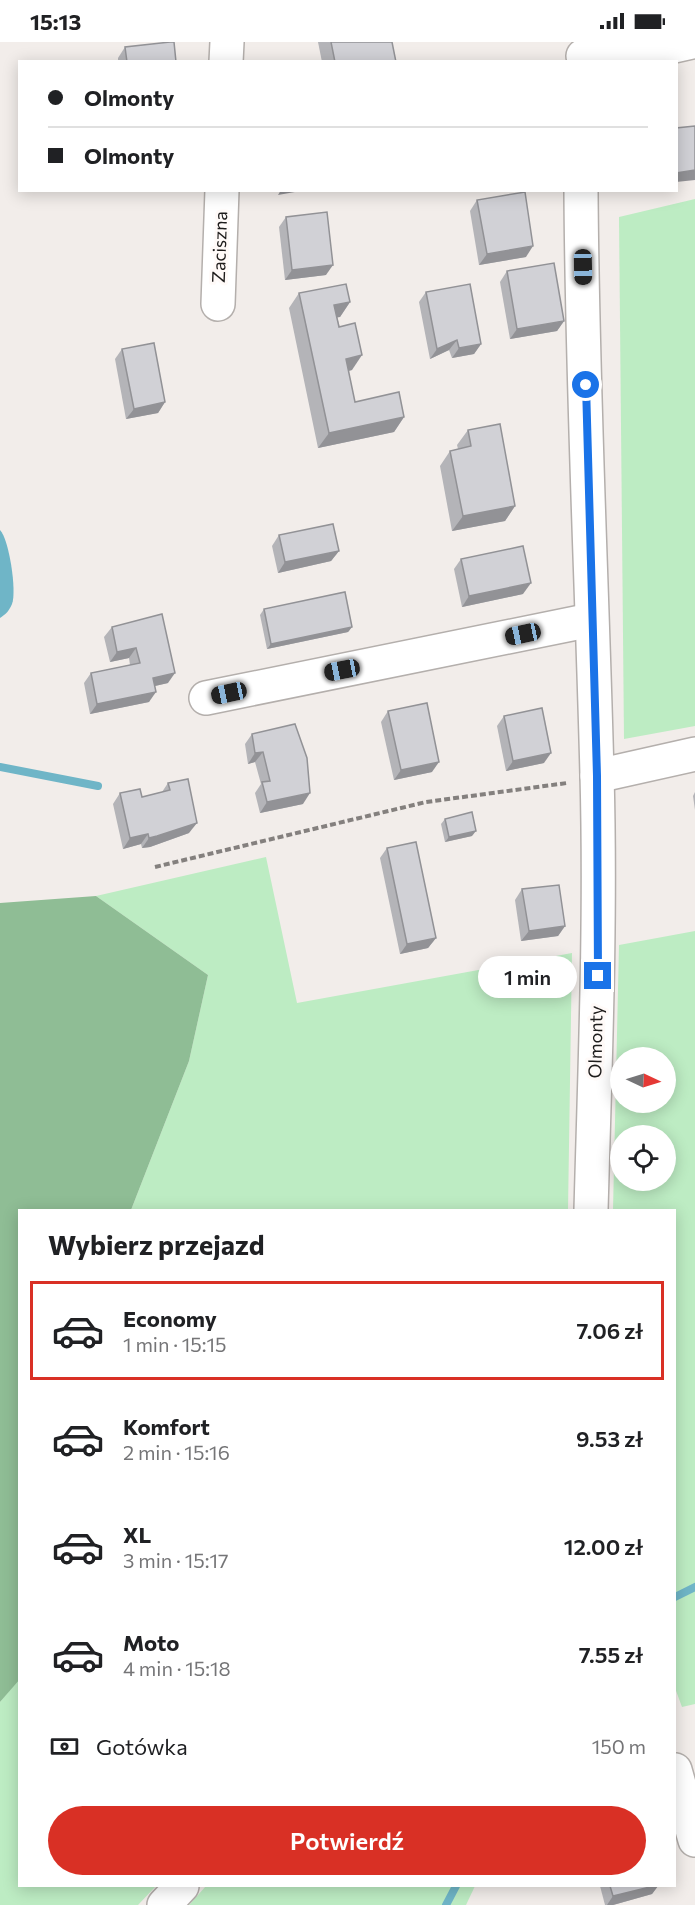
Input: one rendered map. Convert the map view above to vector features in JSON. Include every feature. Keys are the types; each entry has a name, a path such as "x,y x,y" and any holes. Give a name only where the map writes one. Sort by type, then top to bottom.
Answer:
{"street":[{"path":"226,60 227,42"},
{"path":"583,53 626,57 692,42"},
{"name":"Zaciszna","path":"218,304 222,192"},
{"name":"Olmonty","path":"581,192 597,776 598,976 591,1209"},
{"path":"207,698 591,620"},
{"path":"597,776 695,754"},
{"path":"676,1774 695,1840"},
{"path":"164,1905 181,1887"}],"path":[{"path":"155,867 426,802 551,786 597,776"}],"green space":[{"path":"695,199 695,726 624,739 619,217"},
{"path":"266,857 297,1003 572,953 568,1209 131,1209 189,1061 208,975 96,896"},
{"path":"96,896 208,975 189,1061 131,1209 18,1209 18,1681 0,1702 0,903"},
{"path":"695,931 695,1704 682,1707 676,1691 676,1209 613,1209 613,1191 676,1191 676,1125 615,1125 615,1113 676,1113 676,1047 617,1047 619,945"},
{"path":"18,1680 18,1887 155,1887 138,1905 0,1905 0,1702"},
{"path":"205,1887 475,1887 466,1905 189,1905"}],"water":[{"path":"0,530 9,554 14,588 12,604 0,618"}],"building":[{"path":"174,42 176,60 127,60 125,47"},
{"path":"331,42 392,42 396,60 335,60"},
{"path":"695,126 695,170 678,173 678,128"},
{"path":"525,192 533,246 487,254 477,200"},
{"path":"327,212 333,265 292,270 286,217"},
{"path":"554,263 564,321 517,329 507,271"},
{"path":"346,284 350,302 334,305 339,327 355,323 362,355 346,359 355,402 399,392 404,417 329,433 299,293"},
{"path":"470,284 481,344 459,348 457,340 437,349 426,292"},
{"path":"154,343 165,402 134,409 122,349"},
{"path":"500,424 515,506 463,516 450,451 471,446 468,430"},
{"path":"333,524 339,551 285,562 279,535"},
{"path":"523,546 531,583 469,596 461,559"},
{"path":"345,592 352,627 271,644 264,609"},
{"path":"162,614 175,673 153,678 156,692 97,704 91,673 140,663 136,648 117,652 112,627"},
{"path":"427,703 439,762 401,770 388,711"},
{"path":"542,708 551,753 513,761 504,716"},
{"path":"295,724 307,758 310,793 267,802 262,782 270,781 263,752 255,753 252,734"},
{"path":"188,779 197,823 149,838 148,834 130,838 120,793 140,789 142,797 170,790 168,783"},
{"path":"472,812 476,831 449,837 445,819"},
{"path":"416,842 436,938 407,944 387,848"},
{"path":"559,885 565,926 529,931 522,889"},
{"path":"610,1887 650,1887 613,1896"}],"waterway":[{"path":"0,767 98,786"},
{"path":"676,1596 695,1587"},
{"path":"446,1905 455,1887"}],"route":[{"path":"586,385 597,776 598,976"}]}
